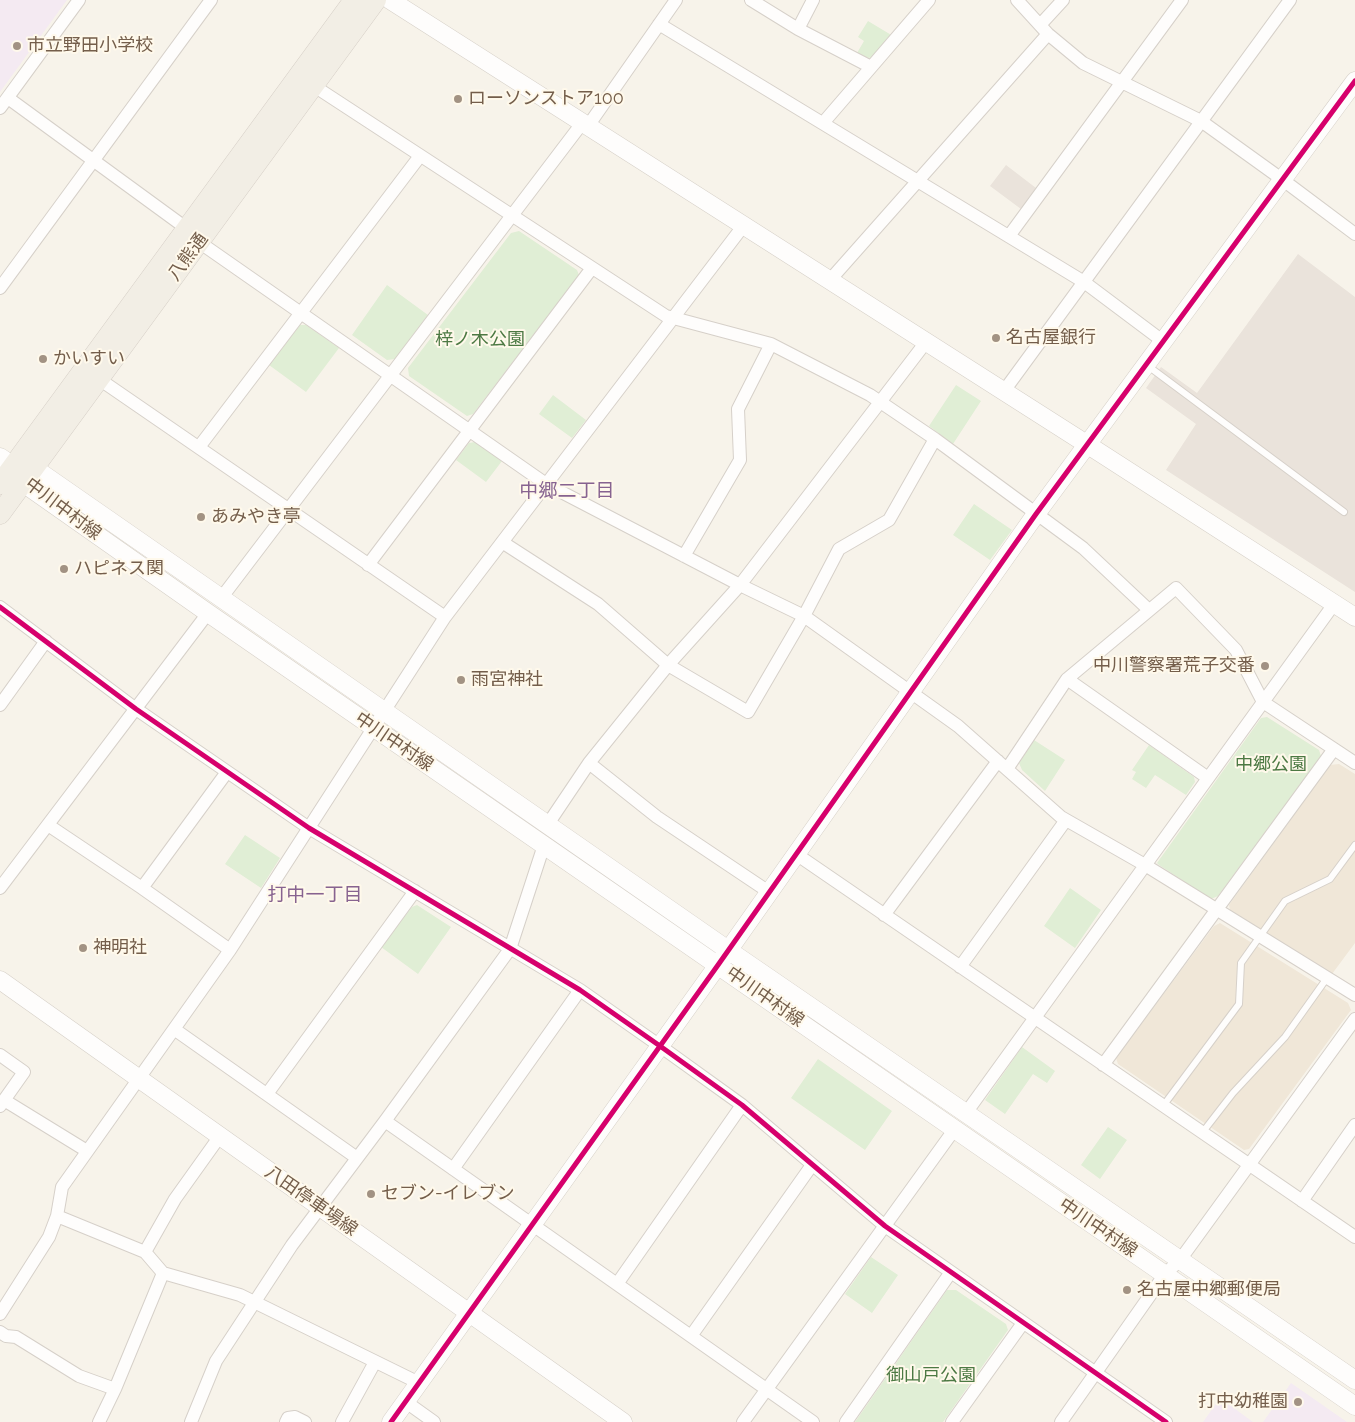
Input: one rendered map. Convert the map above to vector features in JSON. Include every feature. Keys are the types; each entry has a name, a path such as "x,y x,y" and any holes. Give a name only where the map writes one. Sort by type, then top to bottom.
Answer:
{"main road":[{"name":"八熊通","path":"0,484 18,469 99,379 192,235 354,0"},
{"name":"八熊通","path":"0,514 18,469 192,235 314,86 376,0"},
{"path":"390,0 1355,617"},
{"path":"392,1422 718,965 1036,514 1147,366 1355,81"},
{"name":"中川中村線","path":"18,469 222,597 384,712 728,950 1355,1380"},
{"name":"中川中村線","path":"18,469 208,613 1355,1406"},
{"name":"八田停車場線","path":"1,982 623,1422"}],"street":[{"path":"79,0 4,103 93,161 301,313 546,484 740,585 804,616 958,726 1066,820 1145,865 1355,995"},
{"path":"0,288 211,0"},
{"path":"222,597 512,215 585,124 676,0"},
{"path":"751,0 798,30 871,68"},
{"path":"798,30 813,0"},
{"path":"824,123 929,0"},
{"path":"1017,0 1044,30 1083,63 1201,121 1355,234"},
{"path":"830,280 918,180 1044,30 1063,0"},
{"path":"1010,236 1182,0"},
{"path":"1004,391 1290,0"},
{"path":"659,24 1084,282 1164,342"},
{"path":"314,86 666,316 771,344 870,394 935,439 1083,548 1149,610"},
{"path":"199,448 420,156"},
{"path":"0,1314 49,1237 57,1216 62,1187 230,950 444,617 744,225"},
{"path":"368,565 592,268"},
{"path":"548,824 589,764 668,665 740,585 926,342"},
{"path":"684,556 740,460 738,409 771,344"},
{"path":"99,379 444,617"},
{"path":"502,542 598,604 668,665 748,712 804,616 839,549 889,520 935,439"},
{"path":"884,915 1003,765 1067,679 1176,588 1236,650 1263,702 1355,763"},
{"path":"966,1113 1334,604"},
{"path":"0,608 136,709 309,828 580,990 742,1105 885,1226 1166,1422"},
{"path":"0,888 208,613"},
{"path":"0,705 46,641"},
{"path":"1067,679 1208,778"},
{"path":"1103,1066 1334,749"},
{"path":"589,764 658,817 769,892"},
{"path":"142,888 227,772"},
{"path":"960,967 1066,820"},
{"path":"48,825 230,950"},
{"path":"191,1422 216,1361 255,1303 320,1207 385,1122 510,948 544,844"},
{"path":"796,854 1034,1019 1354,1235"},
{"path":"266,1094 415,891"},
{"path":"454,1169 580,990"},
{"path":"1061,1422 1165,1274 1180,1260 1355,1019"},
{"path":"174,1029 357,1158"},
{"path":"0,1055 24,1072 2,1103 86,1151"},
{"path":"617,1284 742,1105"},
{"path":"385,1122 813,1422"},
{"path":"1302,1201 1355,1125"},
{"path":"744,1422 954,1130"},
{"path":"145,1252 175,1199 220,1136"},
{"path":"691,1336 812,1164"},
{"path":"57,1216 145,1252 163,1272 240,1295 419,1383"},
{"path":"99,1422 115,1389 163,1272"},
{"path":"846,1422 951,1272"},
{"path":"952,1422 1024,1323"},
{"path":"2,1338 16,1337 79,1376 115,1389"},
{"path":"342,1422 375,1362"},
{"path":"406,1402 434,1422"},
{"path":"286,1422 288,1418 295,1417 304,1422"}],"lane":[{"path":"1147,366 1344,512"},
{"path":"1163,1106 1239,1004 1241,963 1285,901 1330,879 1355,845"},
{"path":"1202,1133 1233,1093 1285,1037 1327,978"}],"shaded area":[{"name":"市立野田小学校","path":"0,0 67,0 0,92"},
{"path":"1006,165 1036,188 1021,209 990,186"},
{"path":"1298,254 1355,297 1355,592 1166,470 1196,424 1146,388 1161,367 1197,393"},
{"path":"1339,764 1355,774 1355,943 1332,974 1230,910 1229,905 1330,765"},
{"path":"1220,923 1348,1003 1351,1010 1249,1149 1244,1150 1118,1064 1116,1058 1214,926"},
{"name":"打中幼稚園","path":"1291,1383 1347,1422 1263,1422"},
{"name":"打中幼稚園","path":"1220,1398 1253,1422 1203,1422"}],"green space":[{"path":"868,21 893,36 876,57 868,58 857,53 864,41 858,37"},
{"name":"梓ノ木公園","path":"519,231 577,270 579,275 473,414 467,416 409,376 408,368 511,233"},
{"path":"387,285 428,315 395,359 387,360 352,335"},
{"path":"300,325 306,325 339,348 306,392 269,365"},
{"path":"956,385 981,401 953,444 929,426"},
{"path":"553,395 586,420 572,438 539,414"},
{"path":"475,442 502,461 486,482 456,460 469,443"},
{"path":"974,504 1012,530 990,560 953,535"},
{"name":"中郷公園","path":"1267,717 1319,750 1321,756 1218,896 1211,899 1157,863 1261,718"},
{"path":"1034,740 1065,760 1045,791 1022,770 1019,763"},
{"path":"1149,745 1194,777 1195,782 1186,795 1155,775 1146,788 1132,779 1136,772 1132,770"},
{"path":"245,835 280,858 261,888 225,864"},
{"path":"1070,888 1101,910 1075,948 1044,926"},
{"path":"417,905 451,927 418,974 381,947 412,907"},
{"path":"1022,1047 1055,1071 1047,1083 1033,1074 1005,1114 985,1100"},
{"path":"818,1059 892,1111 865,1150 791,1098"},
{"path":"1108,1127 1127,1140 1100,1179 1081,1165"},
{"path":"871,1257 898,1275 872,1313 845,1294"},
{"name":"御山戸公園","path":"947,1290 956,1290 1006,1324 1008,1330 943,1422 855,1422"}],"cycle path":[{"path":"391,1422 718,965 1036,514 1355,81"},
{"path":"0,607 136,709 309,828 580,990 742,1105 885,1226 1166,1422"}],"place":[{"name":"市立野田小学校","path":"17,46"},
{"name":"ローソンストア100","path":"458,99"},
{"name":"名古屋銀行","path":"996,338"},
{"name":"かいすい","path":"43,359"},
{"name":"あみやき亭","path":"201,517"},
{"name":"ハピネス関","path":"64,569"},
{"name":"中川警察署荒子交番","path":"1265,666"},
{"name":"雨宮神社","path":"461,680"},
{"name":"神明社","path":"83,948"},
{"name":"セブン-イレブン","path":"371,1194"},
{"name":"名古屋中郷郵便局","path":"1127,1290"},
{"name":"打中幼稚園","path":"1298,1402"}],"district":[{"name":"中郷二丁目","path":"567,491"},
{"name":"打中一丁目","path":"315,895"}]}
